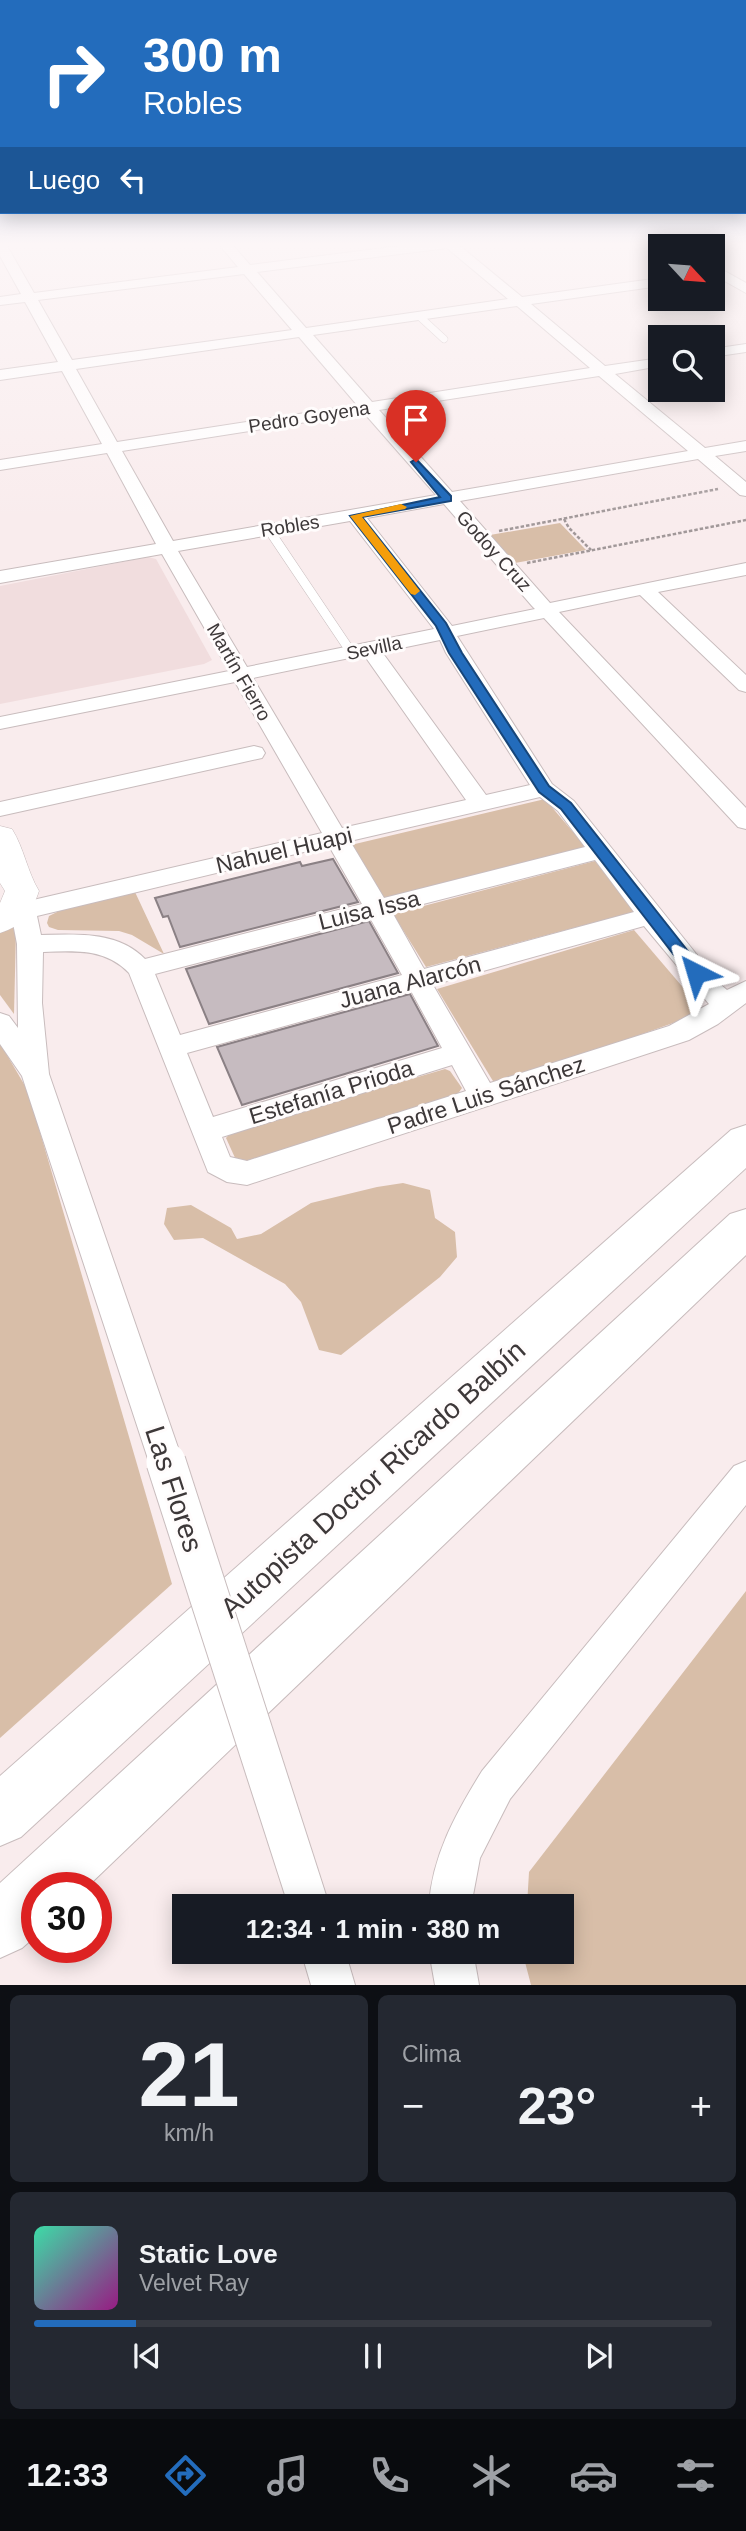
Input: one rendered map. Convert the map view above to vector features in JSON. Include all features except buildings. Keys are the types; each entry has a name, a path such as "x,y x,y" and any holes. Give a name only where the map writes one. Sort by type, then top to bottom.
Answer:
{"highway":[{"name":"Autopista Doctor Ricardo Balbín","path":"0,1816 746,1142"},
{"path":"58,1872 746,1227"},
{"path":"0,1926 21,1907"}],"street":[{"name":"Martín Fierro","path":"48,335 239,674 377,908 483,1096"},
{"path":"0,375 283,335"},
{"name":"Godoy Cruz","path":"304,335 548,611 746,822"},
{"path":"560,335 743,488"},
{"path":"725,351 746,348"},
{"name":"Pedro Goyena","path":"0,465 648,364"},
{"name":"Robles","path":"0,577 746,446"},
{"path":"355,516 445,633 544,789 566,806 712,992 736,997"},
{"path":"738,570 746,586"},
{"name":"Sevilla","path":"0,723 445,633 548,611 561,605 738,570"},
{"path":"643,588 746,686"},
{"path":"361,650 481,804"},
{"path":"0,809 254,753"},
{"name":"Nahuel Huapi","path":"11,899 58,901 544,789"},
{"name":"Las Flores","path":"0,836 11,899 30,944 29,1003 34,1074 166,1462 305,1894"},
{"name":"Luisa Issa","path":"140,969 599,851"},
{"name":"Juana Alarcón","path":"170,1048 650,916"},
{"path":"30,944 86,944 114,948 131,958 140,969 218,1164"},
{"name":"Padre Luis Sánchez","path":"218,1164 227,1170 247,1172 679,1033 696,1026 736,997"},
{"name":"Las Flores","path":"0,1023 34,1074"},
{"name":"Estefanía Prioda","path":"204,1131 459,1054"},
{"path":"450,1894 466,1836 496,1785 746,1478"},
{"path":"327,1964 333,1985"},
{"path":"453,1964 457,1985"}],"lane":[{"path":"439,335 444,339"},
{"path":"269,530 361,650"}],"path":[{"path":"480,534 743,488"},
{"path":"564,519 591,551"},
{"path":"509,567 746,520"}],"shaded area":[{"path":"560,523 586,550 515,563 490,535"},
{"path":"148,557 156,559 212,660 204,664 0,704 0,586"},
{"path":"545,799 584,845 582,848 388,899 381,897 350,849 355,844"},
{"path":"595,861 634,912 426,967 393,914"},
{"path":"135,892 164,954 132,935 119,931 58,930 49,927 47,923 49,916 59,911"},
{"path":"0,926 12,927 16,931 14,1014 0,995"},
{"path":"634,930 704,1012 496,1086 437,989"},
{"path":"0,1043 28,1091 172,1584 0,1738"},
{"path":"445,1069 450,1071 462,1088 457,1095 246,1162 236,1160 226,1138 231,1132"},
{"path":"403,1183 430,1190 435,1218 455,1232 457,1257 440,1277 341,1355 319,1350 301,1302 285,1284 203,1238 174,1240 164,1224 167,1208 191,1205 231,1228 237,1239 261,1234 311,1203"},
{"path":"746,1591 746,1985 531,1985 526,1964 574,1964 574,1894 528,1894 529,1872"}],"slow traffic":[{"path":"401,507 355,516 415,591"}],"route":[{"path":"416,462 447,499 355,516 442,625 449,642 544,789 566,806 696,973"}]}
